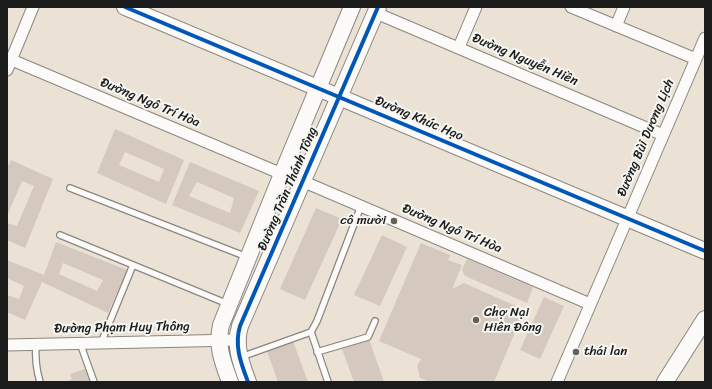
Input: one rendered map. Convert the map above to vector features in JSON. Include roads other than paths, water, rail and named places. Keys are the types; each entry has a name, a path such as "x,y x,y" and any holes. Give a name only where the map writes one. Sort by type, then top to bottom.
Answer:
{"street":[{"path":"8,63 33,7"},
{"name":"Đường Khúc Hạo","path":"125,7 705,251"},
{"path":"230,382 221,357 219,340 221,325 352,7"},
{"path":"459,47 476,7"},
{"path":"571,7 696,59"},
{"path":"616,26 624,7"},
{"name":"Đường Nguyễn Hiền","path":"377,10 662,135"},
{"name":"Đường Trần Thánh Tông","path":"248,382 239,358 237,340 240,326 338,96 377,10"},
{"name":"Đường Bùi Dương Lịch","path":"558,382 662,135 705,38"},
{"name":"Đường Ngô Trí Hòa","path":"8,63 282,174"},
{"name":"Đường Ngô Trí Hòa","path":"302,180 590,304"},
{"path":"665,382 705,319"},
{"name":"Đường Phạm Huy Thông","path":"7,345 237,340"}],"lane":[{"path":"70,188 248,257"},
{"path":"239,358 311,332 317,321 361,206"},
{"path":"60,235 229,305"},
{"path":"101,343 133,265"},
{"path":"317,352 368,337 375,321"},
{"path":"311,332 328,382"},
{"path":"80,343 94,382"},
{"path":"36,344 35,359 38,381"}],"place":[{"name":"cô mười","path":"394,221"},
{"name":"Chợ Nại Hiên Đông","path":"476,320"},
{"name":"thái lan","path":"576,352"}]}
